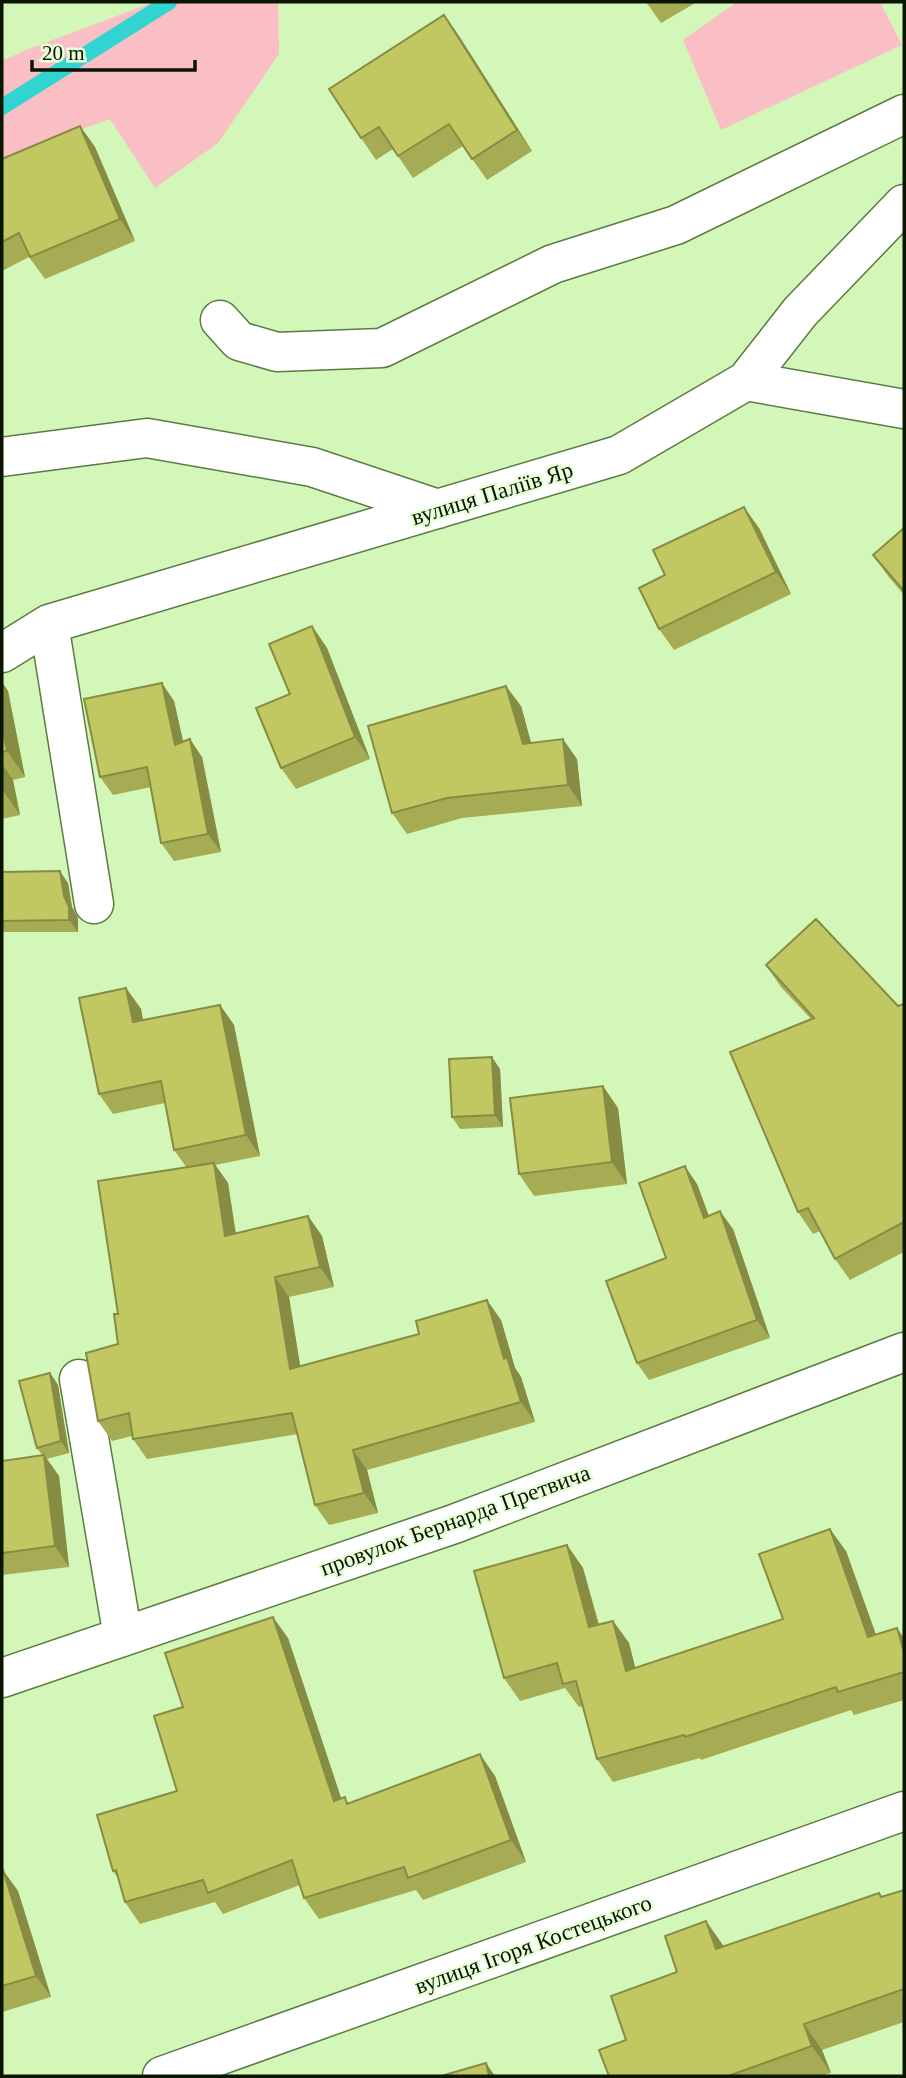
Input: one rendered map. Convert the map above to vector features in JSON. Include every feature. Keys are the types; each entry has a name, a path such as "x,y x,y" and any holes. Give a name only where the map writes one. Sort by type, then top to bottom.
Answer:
{"street":[{"path":"220,320 239,341 277,352 382,348 553,264 676,225 904,114"},
{"name":"вулиця Паліїв Яр","path":"2,653 49,624 619,455 746,381 800,312 904,204"},
{"path":"746,381 904,410"},
{"path":"2,457 147,438 312,467 438,509"},
{"path":"49,624 94,904"},
{"name":"провулок Бернарда Претвича","path":"2,1678 454,1524 904,1352"},
{"path":"79,1378 123,1637"},
{"name":"вулиця Ігоря Костецького","path":"162,2076 904,1811"}],"shaded area":[{"path":"154,2 278,2 279,54 218,143 155,188 110,119 2,158 2,61"},
{"path":"737,2 880,2 902,45 721,130 683,40"}],"building":[{"path":"444,15 517,130 472,159 449,124 398,156 379,127 361,138 329,89"},
{"path":"80,126 120,219 30,257 19,233 2,242 2,159"},
{"path":"744,507 776,572 659,629 639,588 665,575 653,550"},
{"path":"904,528 904,591 873,555"},
{"path":"312,626 355,737 281,768 256,708 290,694 269,644"},
{"path":"162,683 175,745 190,739 208,834 161,843 147,767 100,777 84,699"},
{"path":"506,686 523,744 563,739 568,785 447,798 392,813 368,726"},
{"path":"2,726 7,751 2,752"},
{"path":"60,871 64,896 69,907 69,920 2,921 2,872"},
{"path":"816,919 898,1006 904,1004 904,1222 835,1259 808,1208 798,1212 730,1052 814,1018 766,965"},
{"path":"126,988 133,1022 220,1005 246,1135 174,1150 161,1081 99,1094 79,998"},
{"path":"492,1057 495,1115 452,1117 449,1059"},
{"path":"603,1086 612,1162 519,1174 510,1098"},
{"path":"214,1163 225,1236 308,1216 320,1267 275,1277 290,1369 419,1334 416,1321 487,1300 504,1359 507,1357 521,1402 353,1450 364,1493 315,1505 292,1413 133,1439 129,1413 98,1421 86,1353 118,1344 114,1314 118,1314 98,1181"},
{"path":"685,1166 704,1218 720,1211 757,1320 637,1363 606,1281 666,1258 639,1183"},
{"path":"50,1373 61,1441 37,1448 19,1381"},
{"path":"44,1455 55,1546 2,1553 2,1461"},
{"path":"830,1529 868,1637 897,1628 904,1652 904,1672 838,1692 836,1687 685,1737 684,1735 597,1759 576,1681 563,1684 557,1663 504,1678 474,1571 567,1545 589,1627 613,1621 626,1671 783,1619 759,1554"},
{"path":"273,1617 334,1801 345,1797 347,1804 480,1754 511,1840 408,1878 404,1867 304,1898 292,1860 208,1893 203,1880 125,1902 97,1815 177,1791 154,1716 183,1707 165,1653"},
{"path":"2,1870 36,1976 2,1986"},
{"path":"904,1890 904,1989 804,2024 812,2046 728,2076 609,2076 599,2050 626,2040 611,1996 677,1972 665,1936 706,1921 716,1949 879,1893 881,1897"},
{"path":"486,2063 489,2076 441,2076"}],"waterway":[{"path":"2,107 169,2"}]}
